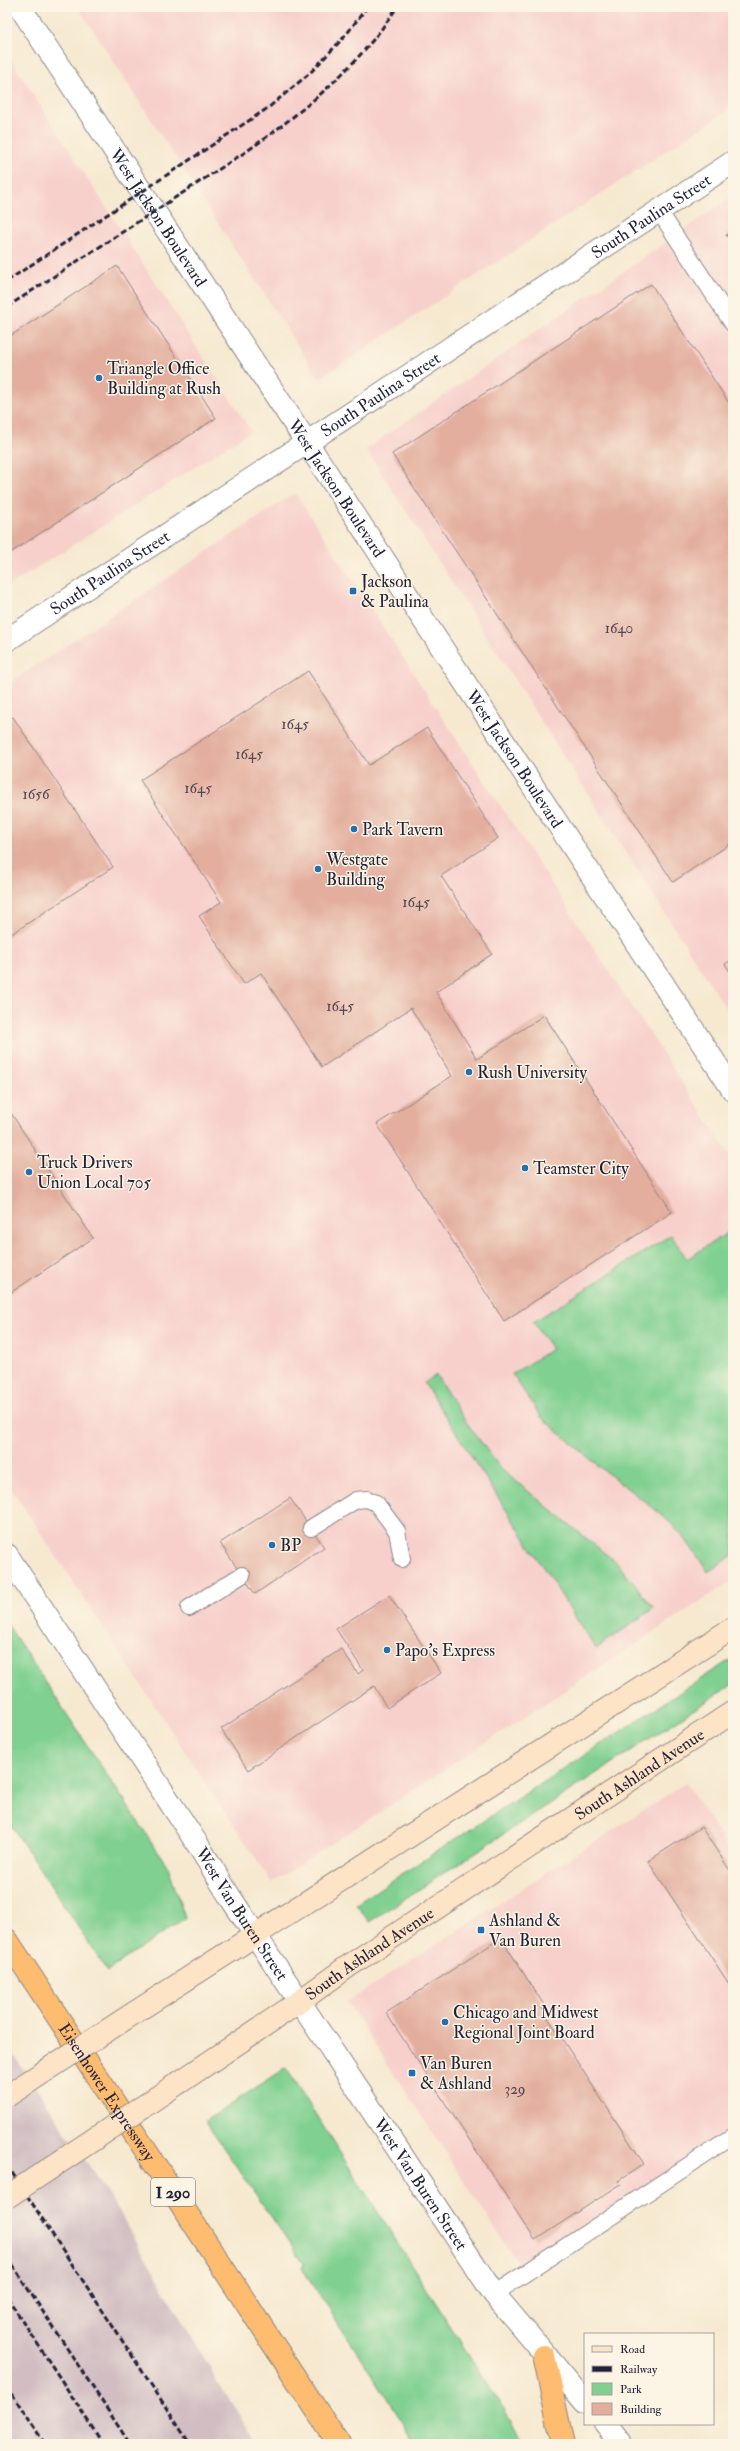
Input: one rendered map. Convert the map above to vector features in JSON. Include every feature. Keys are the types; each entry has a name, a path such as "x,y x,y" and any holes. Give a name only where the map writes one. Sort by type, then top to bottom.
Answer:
{"highway":[{"name":"Eisenhower Expressway","path":"7,1940 339,2444"},
{"path":"544,2356 563,2444"}],"main road":[{"path":"7,2096 733,1628"},
{"name":"South Ashland Avenue","path":"7,2197 299,2002 379,1946 733,1712"}],"street":[{"name":"West Jackson Boulevard","path":"20,7 733,1090"},
{"name":"South Paulina Street","path":"7,640 733,162"},
{"name":"West Van Buren Street","path":"7,1555 299,2002 494,2294 544,2356 584,2401"},
{"path":"606,2425 621,2444"}],"lane":[{"path":"659,211 733,324"},
{"path":"311,1528 356,1500 367,1498 376,1502 396,1531 402,1558"},
{"path":"190,1608 242,1574"},
{"path":"494,2294 733,2136"}],"shaded area":[{"path":"78,7 733,7 733,107 319,379"},
{"path":"7,54 251,431 7,587"},
{"path":"733,196 733,1019 366,449"},
{"path":"295,493 733,1160 733,1580 272,1883 7,1482 7,685"},
{"path":"686,1783 733,1857 733,2136 525,2274 347,2002"},
{"path":"7,2045 107,2192 218,2382 258,2444 7,2444"}],"green space":[{"path":"733,1229 733,1555 708,1572 686,1540 665,1517 602,1469 542,1418 512,1374 552,1349 533,1322 671,1235 687,1259"},
{"path":"436,1375 466,1422 502,1470 617,1563 654,1608 596,1649 424,1383"},
{"path":"7,1624 168,1867 185,1918 107,1971 7,1819"},
{"path":"733,1658 733,1684 369,1922 356,1904"},
{"path":"286,2068 509,2418 522,2444 417,2444 302,2268 304,2264 205,2121"}],"building":[{"path":"733,231 733,245 726,235"},
{"name":"Triangle Office Building at Rush","path":"117,266 216,418 7,555 7,338"},
{"path":"651,284 733,409 733,842 673,882 392,454"},
{"path":"308,671 369,765 427,728 498,838 441,876 492,954 436,992 477,1059 544,1015 672,1212 504,1321 377,1124 452,1076 411,1008 322,1067 261,973 244,984 199,916 221,902 140,780"},
{"path":"13,717 113,867 7,937 7,721"},
{"path":"733,959 733,976 725,964"},
{"name":"Truck Drivers Union Local 705","path":"7,1107 93,1238 7,1295"},
{"name":"BP","path":"290,1498 324,1547 255,1594 220,1543"},
{"path":"389,1595 441,1673 387,1708 374,1686 248,1770 221,1729 341,1649 358,1674 363,1670 336,1629"},
{"path":"701,1827 733,1875 733,1990 648,1861"},
{"path":"733,1833 733,1849 732,1849 730,1835"},
{"path":"501,1938 544,2005 541,2007 644,2164 618,2181 621,2184 535,2240 386,2013"}],"railway":[{"path":"7,281 268,108 310,73 346,35 367,7"},
{"path":"7,307 247,151 289,120 348,68 382,29 397,7"},
{"path":"7,2165 190,2444"},
{"path":"7,2257 130,2444"},
{"path":"7,2297 103,2444"},
{"path":"7,2386 45,2444"}],"place":[{"name":"Triangle Office Building at Rush","path":"99,378"},
{"name":"Jackson & Paulina","path":"353,591"},
{"name":"Park Tavern","path":"354,829"},
{"name":"Westgate Building","path":"318,869"},
{"name":"Rush University","path":"469,1072"},
{"name":"Teamster City","path":"525,1168"},
{"name":"Truck Drivers Union Local 705","path":"29,1172"},
{"name":"BP","path":"272,1545"},
{"name":"Papo's Express","path":"387,1650"},
{"name":"Ashland & Van Buren","path":"481,1930"},
{"name":"Chicago and Midwest Regional Joint Board","path":"445,2022"},
{"name":"Van Buren & Ashland","path":"412,2073"}]}
